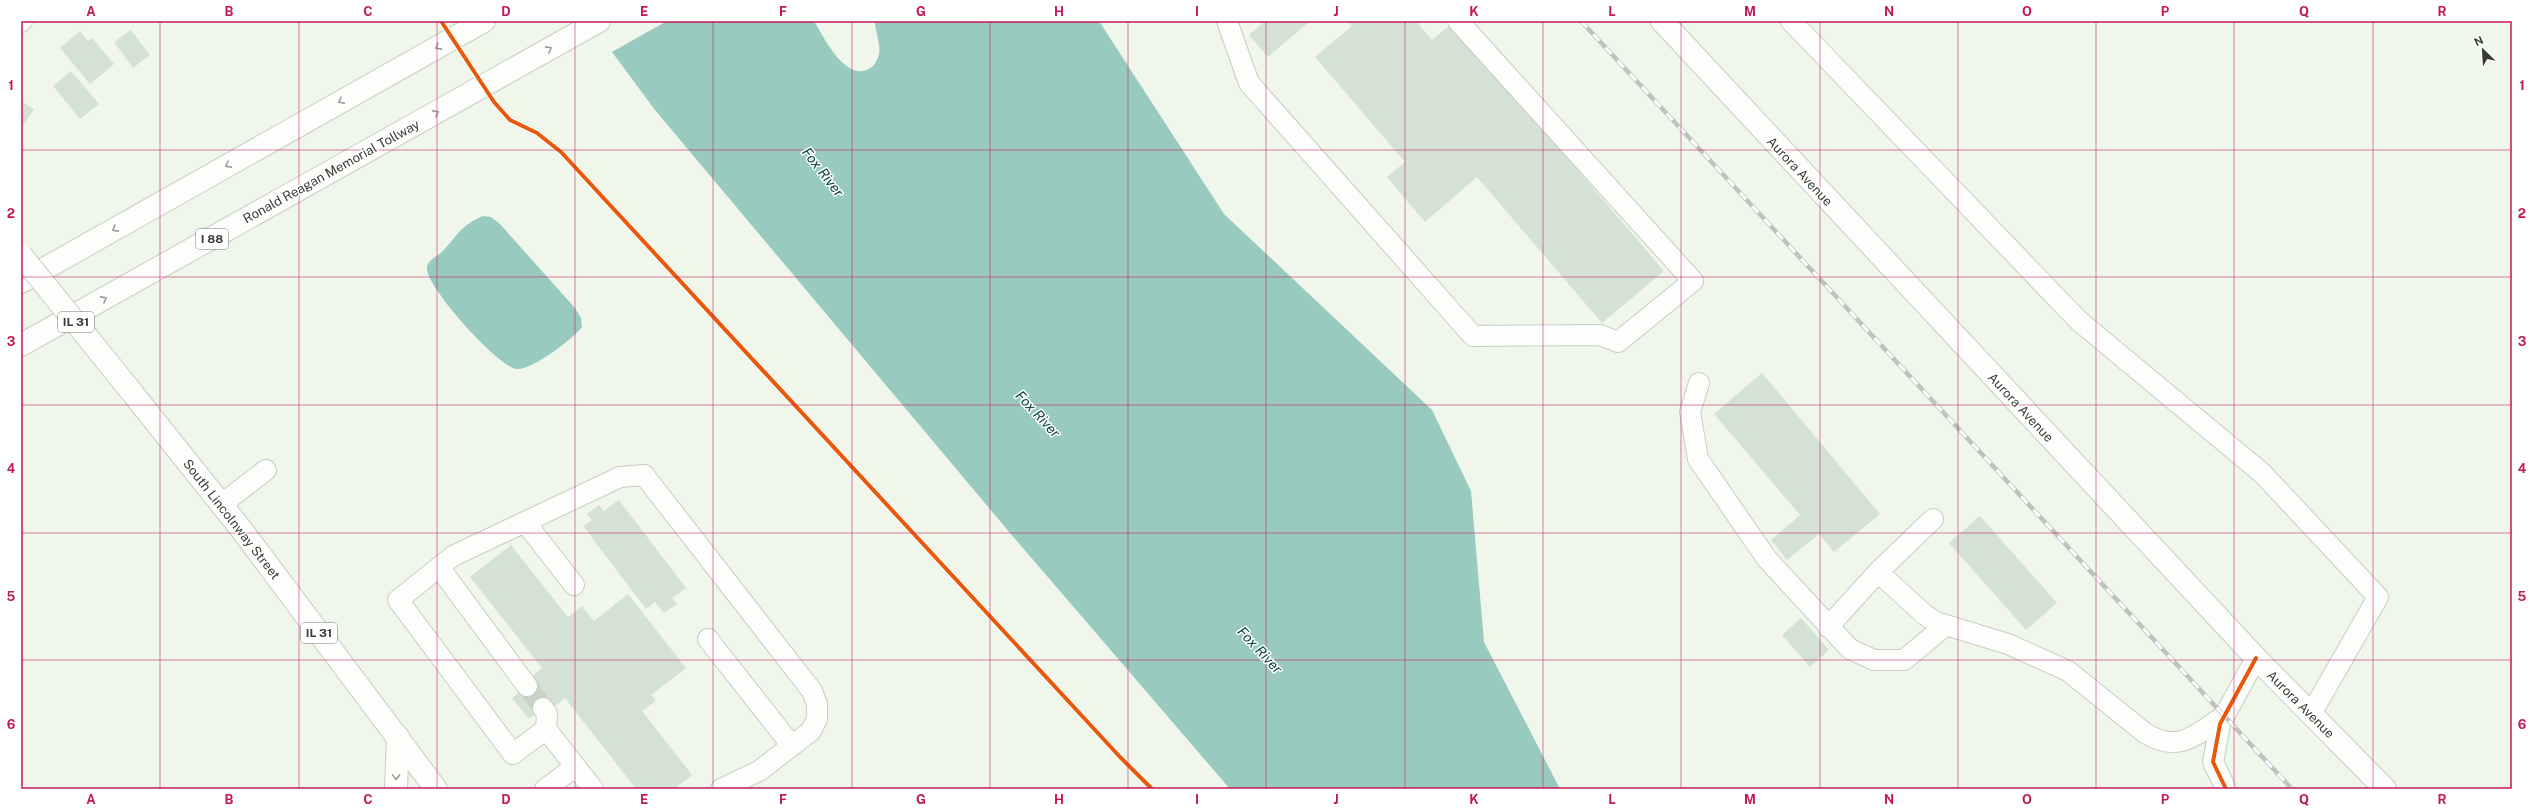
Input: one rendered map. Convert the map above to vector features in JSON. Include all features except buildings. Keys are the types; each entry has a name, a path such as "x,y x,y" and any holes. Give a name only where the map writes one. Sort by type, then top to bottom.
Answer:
{"main road":[{"path":"21,282 484,21"},
{"name":"Ronald Reagan Memorial Tollway","path":"21,345 599,21"},
{"name":"Aurora Avenue","path":"1662,21 2256,658 2385,789"},
{"name":"South Lincolnway Street","path":"21,255 222,504 436,789"},
{"path":"396,789 398,737"}],"street":[{"path":"1227,21 1249,83 1473,336 1600,335 1618,342 1693,281 1458,21"},
{"path":"1791,21 2079,321 2262,473 2378,597 2311,714"},
{"path":"1699,383 1690,412 1698,460 1767,559 1850,649 1874,660 1904,660 1946,625"},
{"path":"222,504 266,470"},
{"path":"546,729 513,754 398,600 453,556 620,478 644,475 812,691 817,704 817,719 811,731 759,771 721,789"},
{"path":"1828,626 1878,572 1933,519"},
{"path":"525,522 574,585"},
{"path":"439,567 527,686"},
{"path":"1878,572 1925,615 1946,625 2008,644 2068,671 2145,734 2159,742 2173,744 2184,741 2224,716"},
{"path":"708,639 792,746"},
{"path":"2226,789 2213,762 2220,724 2256,658"},
{"path":"543,708 548,714 546,729 593,789"},
{"path":"545,789 575,767"}],"water":[{"name":"Fox River","path":"589,21 814,21 835,54 842,62 850,68 858,71 871,68 878,57 879,46 875,21 1099,21 1224,214 1432,410 1471,491 1484,642 1560,789 1230,789 1010,533 655,110"},
{"path":"483,216 491,217 500,224 575,308 581,318 582,327 570,339 552,353 524,368 517,369 508,365 495,356 481,342 450,308 430,278 427,268 430,261 443,251 464,227"}],"pier":[{"path":"587,21 667,21 610,53"}],"tunnel":[{"path":"527,686 543,708"}],"railway":[{"path":"1581,21 2292,789"}],"cycle path":[{"path":"441,21 494,102 510,120 537,133 561,152 1120,757 1152,789"},
{"path":"2226,789 2213,762 2220,724 2256,658"}]}
